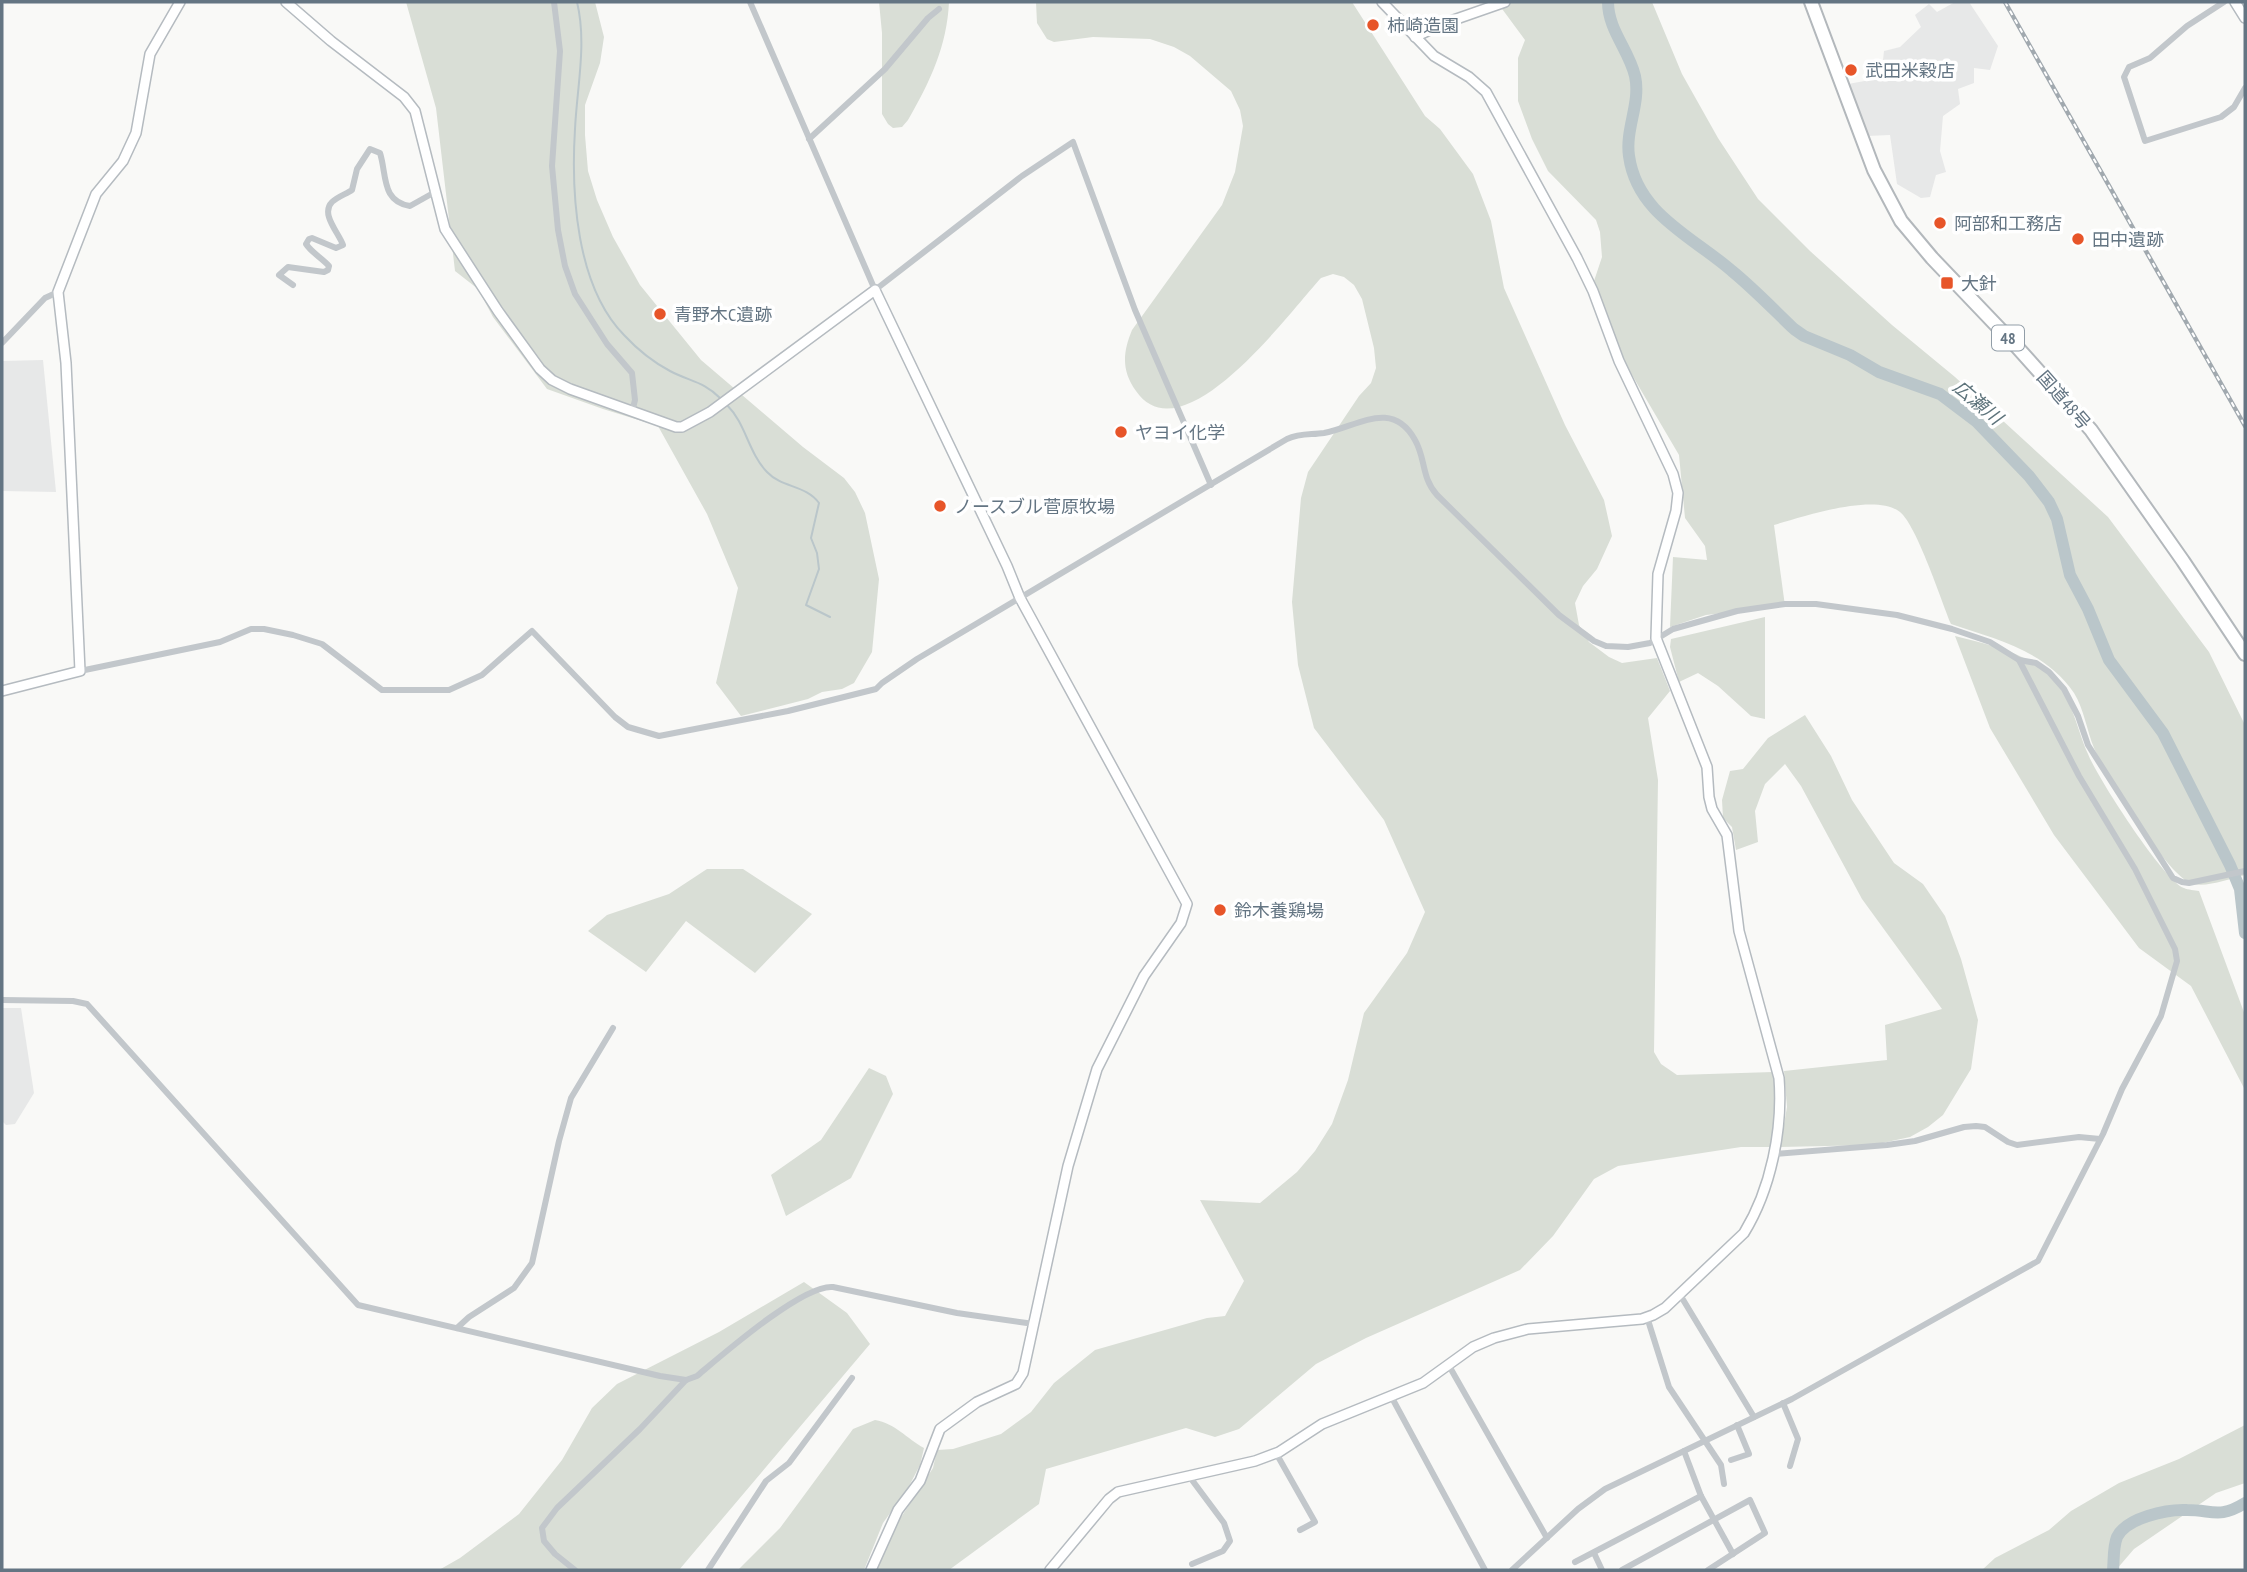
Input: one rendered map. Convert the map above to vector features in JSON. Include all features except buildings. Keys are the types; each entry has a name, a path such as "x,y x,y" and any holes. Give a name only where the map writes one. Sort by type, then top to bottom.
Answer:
{"highway":[{"name":"国道48号","path":"1811,2 1874,170 1901,221 2091,430 2245,654"}],"street":[{"path":"80,671 66,363 58,292 96,194 123,161 136,133 150,54 180,2"},
{"path":"286,2 331,41 404,97 415,111 445,229 540,369 561,385 676,427 690,424 710,412 875,290 1022,176 1073,142 1135,310 1212,485"},
{"path":"554,2 561,51 552,166 560,242 565,266 580,303 607,344 632,373 635,401 632,412"},
{"path":"750,2 875,290 1020,598 1186,904 1186,913 1181,923 1144,976 1097,1069 1068,1166 1023,1373 1016,1384 977,1402 940,1429 920,1481 896,1515 871,1570"},
{"path":"1050,1570 1109,1499 1118,1492 1255,1461 1287,1449 1322,1423 1423,1383 1473,1347 1494,1338 1528,1329 1647,1317 1665,1307 1744,1233 1775,1154 1781,1100 1779,1078 1740,930 1727,835 1712,809 1705,759 1656,638 1658,574 1676,511 1678,493 1673,474 1619,361 1593,291 1577,258 1486,92 1469,77 1434,56 1382,2"},
{"path":"1415,37 1442,24 1505,2"},
{"path":"2224,2 2187,26 2150,58 2129,67 2124,77 2145,141 2221,117 2234,107 2245,88"},
{"path":"2235,2 2245,18"},
{"path":"809,139 885,69 928,18 939,9"},
{"path":"293,285 279,275 288,267 324,272 328,270 327,262 308,248 306,244 309,239 336,248 343,245 328,215 328,207 352,190 356,169 370,149 380,153 387,191 391,198 402,205 410,206 435,192"},
{"path":"2,343 45,298 58,292"},
{"path":"2,691 80,671 220,642 251,629 293,635 322,644 382,690 449,690 482,675 532,631 615,717 628,727 659,736 788,711 877,689 882,682 917,659 1293,436 1323,433 1375,417 1386,417 1409,431 1421,454 1428,484 1437,495 1559,615 1594,641 1606,646 1628,647 1650,643 1673,629 1737,611 1785,604 1816,604 1897,615 1990,642 2019,660 2033,662 2044,668 2064,689 2078,716 2088,745 2176,880 2189,883 2245,871"},
{"path":"1512,1570 1593,1496 1783,1403 2038,1261 2100,1139 2122,1089 2161,1016 2177,961 2176,953 2135,869 2079,776 2019,660"},
{"path":"2,1000 74,1001 87,1004 358,1305 686,1380"},
{"path":"457,1328 469,1317 514,1288 532,1263 571,1098 613,1028"},
{"path":"1775,1154 1896,1144 1976,1126 1985,1127 2008,1142 2017,1144 2079,1137 2100,1139"},
{"path":"575,1570 544,1541 542,1528 557,1508 640,1429 686,1380 697,1376 771,1317 815,1290 826,1286 957,1313 1034,1324"},
{"path":"1679,1293 1754,1417"},
{"path":"1647,1317 1669,1387 1721,1465 1724,1483"},
{"path":"1448,1364 1547,1538"},
{"path":"708,1570 766,1481 789,1463 852,1378"},
{"path":"1391,1396 1485,1570"},
{"path":"1783,1403 1798,1439 1790,1465"},
{"path":"1731,1460 1749,1454 1737,1425"},
{"path":"1684,1451 1701,1496 1732,1554"},
{"path":"1276,1453 1315,1522 1300,1530"},
{"path":"1189,1475 1224,1523 1230,1541 1223,1551 1192,1564"},
{"path":"1575,1562 1701,1496"},
{"path":"1622,1570 1750,1500 1765,1533 1708,1570"},
{"path":"1594,1553 1602,1570"}],"shaded area":[{"path":"406,2 595,2 604,37 600,63 585,105 585,135 588,171 613,237 640,285 701,360 803,447 844,478 855,492 865,513 879,579 872,652 854,683 808,699 741,716 716,683 738,588 707,514 658,426 547,389 493,317 478,289 455,271 436,108"},
{"path":"879,2 949,2 945,34 936,63 916,106 902,127 893,128 882,114 882,33"},
{"path":"1036,2 1352,2 1425,116 1440,129 1473,174 1491,221 1504,288 1565,425 1604,500 1612,536 1597,569 1583,586 1575,603 1579,625 1589,642 1622,663 1657,658 1670,691 1648,718 1658,780 1654,1052 1661,1064 1677,1075 1773,1072 1780,1107 1771,1147 1741,1147 1618,1166 1594,1179 1553,1236 1520,1270 1366,1338 1316,1364 1239,1429 1215,1437 1186,1428 1046,1469 1039,1504 949,1570 874,1570 898,1522 933,1468 937,1450 953,1449 1001,1434 1031,1412 1054,1383 1095,1350 1207,1318 1225,1316 1244,1281 1200,1200 1260,1203 1297,1172 1315,1151 1332,1124 1348,1080 1364,1013 1407,953 1425,912 1384,820 1314,728 1298,665 1292,602 1301,498 1308,472 1359,396 1371,383 1376,368 1362,299 1354,285 1344,277 1333,274 1321,278 1262,345 1235,372 1208,393 1181,406 1156,407 1136,391 1128,376 1125,361 1129,338 1132,330 1222,205 1235,172 1243,126 1240,110 1231,91 1190,56 1174,47 1150,39 1093,37 1054,42 1047,39 1037,23"},
{"path":"1497,2 1652,2 1682,74 1718,138 1758,199 1810,251 1955,377 2108,517 2209,652 2245,725 2245,875 2199,885 2182,878 2139,824 2100,761 2080,706 2063,679 2019,648 1951,624 1914,532 1900,512 1889,506 1874,504 1838,508 1774,525 1785,606 1706,615 1670,627 1673,557 1707,560 1705,546 1685,518 1679,455 1598,317 1594,281 1602,257 1600,232 1596,220 1548,171 1532,139 1518,101 1518,58 1525,40"},
{"path":"1955,2 1969,2 1998,46 1990,70 1974,68 1974,83 1958,89 1960,104 1943,116 1940,151 1946,172 1936,175 1930,197 1921,198 1897,184 1890,135 1867,136 1848,84 1881,78 1884,51 1900,47 1921,27 1915,15 1929,4 1937,12"},
{"path":"43,360 56,492 2,491 2,361"},
{"path":"1765,617 1765,719 1751,716 1718,686 1698,673 1679,682 1670,647 1671,639"},
{"path":"1955,636 2016,654 2038,666 2056,682 2068,701 2094,766 2147,849 2175,881 2186,889 2199,891 2245,1015 2245,1090 2191,986 2139,948 2054,835 1990,728"},
{"path":"1805,715 1831,756 1852,800 1894,863 1923,884 1945,916 1961,959 1978,1020 1971,1069 1943,1115 1910,1137 1873,1145 1780,1147 1787,1107 1784,1071 1887,1060 1885,1025 1942,1009 1862,899 1801,786 1785,764 1765,784 1755,811 1758,842 1736,850 1732,827 1723,818 1722,800 1730,771 1743,769 1768,738"},
{"path":"707,869 743,869 812,914 755,973 686,921 646,972 588,931 607,915 669,894"},
{"path":"2,1008 21,1008 34,1093 15,1124 6,1125 2,1121"},
{"path":"869,1068 886,1076 893,1094 851,1178 786,1216 771,1175 821,1140"},
{"path":"804,1282 847,1313 870,1344 679,1570 439,1570 460,1558 519,1514 562,1460 592,1408 617,1384 719,1332"},
{"path":"875,1420 895,1428 924,1448 920,1465 908,1488 883,1523 864,1570 738,1570 780,1528 853,1429"},
{"path":"2245,1425 2245,1483 2216,1493 2134,1549 2116,1570 1982,1570 1995,1558 2049,1530 2071,1511 2119,1483 2179,1459"}],"waterway":[{"path":"577,2 581,49 574,181 580,238 586,265 608,315 624,335 651,359 677,375 702,385 720,398"},
{"name":"広瀬川","path":"1608,2 1611,22 1635,76 1636,96 1629,136 1629,156 1634,176 1655,209 1740,278 1804,336 1850,355 1879,372 1940,394 1977,422 2029,476 2049,502 2057,519 2070,575 2088,609 2109,660 2163,733 2230,865 2240,889 2245,933"},
{"path":"727,405 739,421 755,456 767,472 808,493 819,503 811,538 819,569 806,605 830,617"},
{"name":"広瀬川","path":"2113,1570 2117,1537 2122,1530 2138,1520 2179,1510 2229,1511 2245,1503"}],"railway":[{"path":"2005,2 2245,426"}],"place":[{"name":"柿崎造園","path":"1373,25"},
{"name":"武田米穀店","path":"1851,70"},
{"name":"阿部和工務店","path":"1940,223"},
{"name":"田中遺跡","path":"2078,239"},
{"name":"大針","path":"1947,283"},
{"name":"青野木C遺跡","path":"660,314"},
{"name":"ヤヨイ化学","path":"1121,432"},
{"name":"ノースブル菅原牧場","path":"940,506"},
{"name":"鈴木養鶏場","path":"1220,910"}]}
